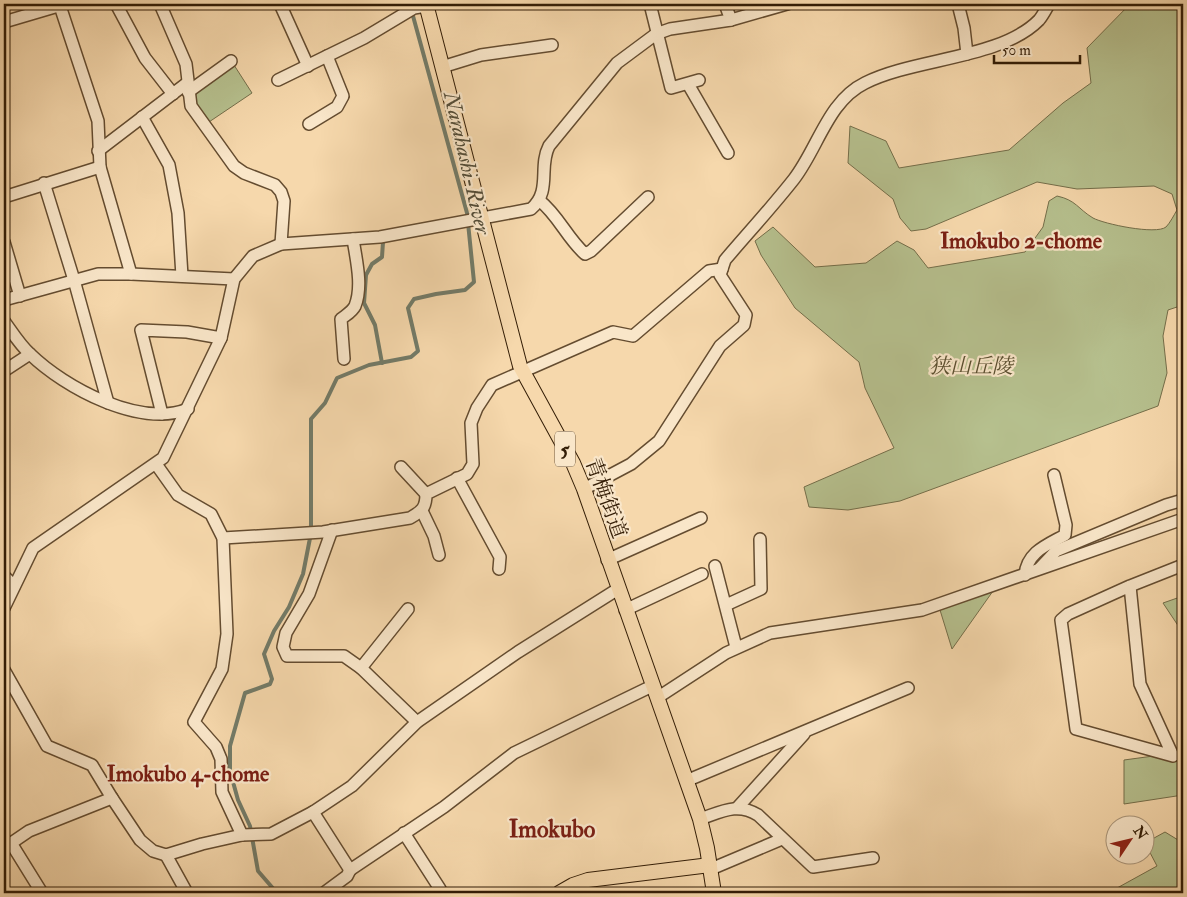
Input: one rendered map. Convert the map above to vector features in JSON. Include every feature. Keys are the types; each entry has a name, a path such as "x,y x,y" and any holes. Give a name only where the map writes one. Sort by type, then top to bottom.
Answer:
{"main road":[{"name":"青梅街道","path":"418,8 442,67 477,220 522,372 573,463 584,489 607,560 700,819 714,893"},
{"path":"559,893 572,885 588,880 710,867"}],"street":[{"path":"116,4 145,58 173,94"},
{"path":"160,4 186,64 192,106 234,166 255,178 267,181 281,192 284,201 281,244"},
{"path":"280,4 308,66"},
{"path":"650,4 671,88 693,82 728,153"},
{"path":"725,4 731,20"},
{"path":"4,608 33,548 163,458 221,338 234,279 253,256 281,244 380,237 526,211 540,201 544,189 544,161 549,146 617,63 656,34 670,29 731,20 788,4"},
{"path":"958,4 964,28 967,54"},
{"path":"584,489 631,464 652,448 693,391 720,346 744,325 746,315 720,275 725,260 795,178 839,103 852,90 866,82 901,70 967,54 1002,42 1039,20 1049,4"},
{"path":"4,22 62,5 98,121 100,167 131,274"},
{"path":"278,80 418,8"},
{"path":"442,67 480,55 552,45"},
{"path":"309,124 337,107 343,96 327,56"},
{"path":"98,151 173,94 231,61"},
{"path":"142,117 169,166 178,213 182,276"},
{"path":"4,197 100,167"},
{"path":"44,184 74,280 108,403"},
{"path":"540,201 571,241 585,254 648,197"},
{"path":"344,359 341,319 352,310 356,298 358,272 353,239"},
{"path":"4,242 20,296"},
{"path":"426,494 467,474 473,464 471,423 483,397 496,381 522,372 613,332 633,336 709,271 722,269"},
{"path":"4,300 98,274 234,279"},
{"path":"4,321 30,354 63,378 108,403 133,411 162,414 175,414 188,409"},
{"path":"162,414 141,330 187,332 221,338"},
{"path":"4,371 30,354"},
{"path":"156,464 178,495 211,514 223,538 227,634 222,668 194,722 216,747 221,758 222,792 243,835"},
{"path":"223,538 318,532 410,518 422,511 426,506 426,494 401,468"},
{"path":"1025,575 1026,564 1032,555 1065,535 1066,525 1054,475"},
{"path":"458,478 500,557 499,569"},
{"path":"1039,570 1056,551 1166,505 1183,500"},
{"path":"422,511 434,536 439,555"},
{"path":"607,560 701,518"},
{"path":"324,893 347,876 350,870 444,808 514,753 655,692 736,647 778,631 873,619 922,610 1183,519"},
{"path":"332,530 309,594 286,633 283,647 287,656 344,656 361,668 416,722"},
{"path":"726,605 762,589 760,539"},
{"path":"1130,586 1140,684 1173,756 1076,729 1061,620 1068,614 1130,586 1183,565"},
{"path":"714,566 736,647"},
{"path":"625,610 702,574"},
{"path":"4,576 14,586"},
{"path":"4,670 47,746 92,766 140,840 153,851 166,855 202,844 243,835 271,834 313,812 352,786 416,722 518,652 618,589"},
{"path":"361,668 408,609"},
{"path":"686,781 908,688"},
{"path":"738,807 807,730"},
{"path":"42,893 8,845 30,831 112,798"},
{"path":"700,819 738,807 748,809 758,814 813,867 873,858"},
{"path":"313,812 350,870"},
{"path":"404,833 440,889"},
{"path":"710,867 782,838"},
{"path":"166,855 187,893"}],"green space":[{"name":"狭山丘陵","path":"1130,4 1183,4 1183,305 1168,310 1163,336 1167,373 1158,406 900,501 848,510 809,507 804,487 894,448 865,388 859,362 795,308 761,255 755,241 773,227 815,267 866,263 897,241 914,250 928,268 1025,252 1043,227 1049,201 1057,196 1073,202 1093,218 1108,223 1152,230 1166,227 1177,210 1172,194 1154,186 1077,189 1037,182 926,229 911,231 900,218 893,199 848,163 850,126 886,141 899,168 1009,150 1063,103 1091,83 1087,48"},
{"path":"234,65 252,93 206,124 190,95"},
{"path":"993,591 952,649 940,610"},
{"path":"1183,596 1183,633 1163,603"},
{"path":"1183,752 1183,795 1124,804 1124,760"},
{"path":"1165,832 1183,843 1183,893 1108,893 1157,866 1154,860 1154,838"}],"waterway":[{"name":"Narahashi-River","path":"277,893 258,871 250,826 238,800 230,771 230,746 245,693 270,684 272,679 264,654 274,631 289,607 303,574 311,533 311,419 325,403 337,378 369,365 411,357 418,351 408,308 414,299 465,290 474,282 467,213 413,16 405,4"},
{"path":"382,363 375,325 364,303 366,275 372,264 382,257 383,242"}],"district":[{"name":"Imokubo 2-chome","path":"1021,241"},
{"name":"Imokubo 4-chome","path":"188,774"},
{"name":"Imokubo","path":"552,829"}]}
